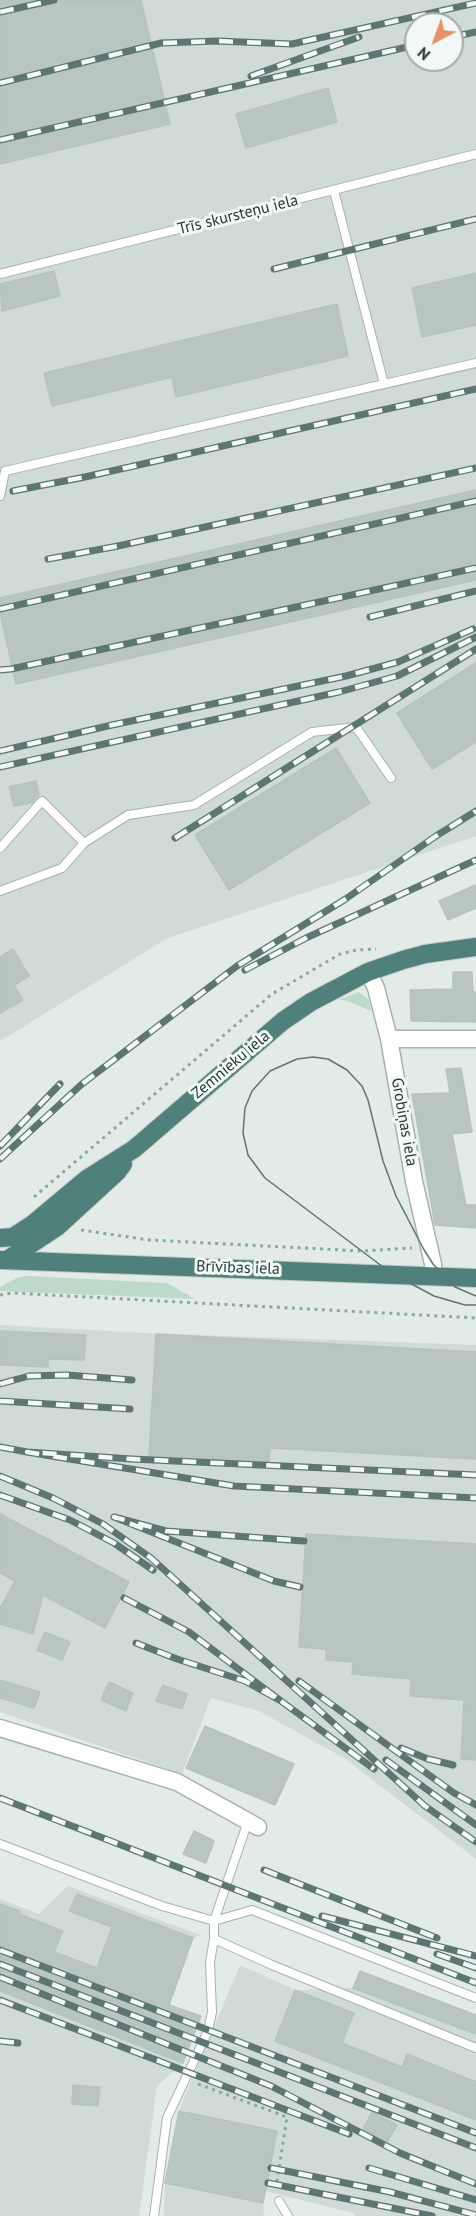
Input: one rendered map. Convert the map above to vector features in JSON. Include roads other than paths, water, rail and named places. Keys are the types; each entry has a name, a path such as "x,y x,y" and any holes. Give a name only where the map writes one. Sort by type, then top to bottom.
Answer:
{"highway":[{"name":"Zemnieku iela","path":"6,1238 33,1224 88,1178 134,1149 283,1021 311,1002 368,972 425,954 476,947"},
{"path":"2,1261 57,1227 117,1172 134,1149"},
{"name":"Brīvības iela","path":"2,1261 476,1278"}],"street":[{"name":"Grobiņas iela","path":"368,972 376,988 389,1039 433,1275"},
{"path":"389,1039 476,1039"},
{"path":"0,1728 177,1782 253,1824"}],"lane":[{"name":"Trīs skursteņu iela","path":"0,274 476,154"},
{"path":"334,191 384,384"},
{"path":"0,496 5,471 476,363"},
{"path":"0,891 62,868 84,843 128,815 194,805 312,732 356,727 391,778"},
{"path":"0,848 42,801 84,843"},
{"path":"154,2216 167,2118 208,2031 212,2012 210,1962 214,1921 253,1824"},
{"path":"0,1844 162,1906 214,1921 252,1910 476,1998"},
{"path":"214,1939 476,2048"},
{"path":"279,2201 288,2216"}],"tram line":[{"path":"476,1296 455,1287 433,1264 423,1248 396,1196 383,1161 368,1100 362,1086 347,1070 328,1059 313,1057 297,1059 270,1071 252,1091 245,1108 243,1133 248,1155 265,1178 391,1273 434,1296 465,1305 476,1305"}],"railway":[{"path":"0,12 54,0"},
{"path":"0,83 161,43 217,41 292,44 476,3"},
{"path":"464,34 476,32"},
{"path":"251,76 359,37"},
{"path":"0,140 404,48"},
{"path":"274,269 476,219"},
{"path":"13,491 85,477 476,389"},
{"path":"48,559 118,546 476,468"},
{"path":"0,609 476,501"},
{"path":"0,670 476,568"},
{"path":"370,617 476,591"},
{"path":"0,751 346,676 398,662 473,629"},
{"path":"0,767 339,692 397,676 476,637"},
{"path":"175,838 476,649"},
{"path":"0,1159 82,1084 237,966 344,900 476,811"},
{"path":"245,970 306,938 476,860"},
{"path":"0,1146 60,1084"},
{"path":"0,1384 29,1376 67,1375 132,1380"},
{"path":"0,1401 130,1409"},
{"path":"0,1447 27,1452"},
{"path":"476,1475 27,1452 234,1486 476,1498"},
{"path":"0,1476 53,1498 103,1524 151,1558 425,1806 476,1842"},
{"path":"0,1495 70,1520 114,1543 153,1570"},
{"path":"300,1587 274,1581 114,1517 166,1531 304,1541"},
{"path":"124,1598 189,1632 281,1701 245,1681 136,1643"},
{"path":"299,1681 454,1793 476,1805"},
{"path":"281,1701 374,1769"},
{"path":"401,1748 428,1759 453,1765"},
{"path":"386,1760 476,1825"},
{"path":"0,1798 476,1983"},
{"path":"264,1870 437,1938"},
{"path":"322,1916 476,1956"},
{"path":"0,1950 476,2133"},
{"path":"437,1954 476,1968"},
{"path":"0,1964 476,2148"},
{"path":"0,1977 271,2086 400,2153 476,2184"},
{"path":"0,2000 349,2134"},
{"path":"0,2041 18,2043"},
{"path":"271,2168 390,2192 476,2215"},
{"path":"369,2168 476,2200"},
{"path":"268,2183 432,2216"}]}
